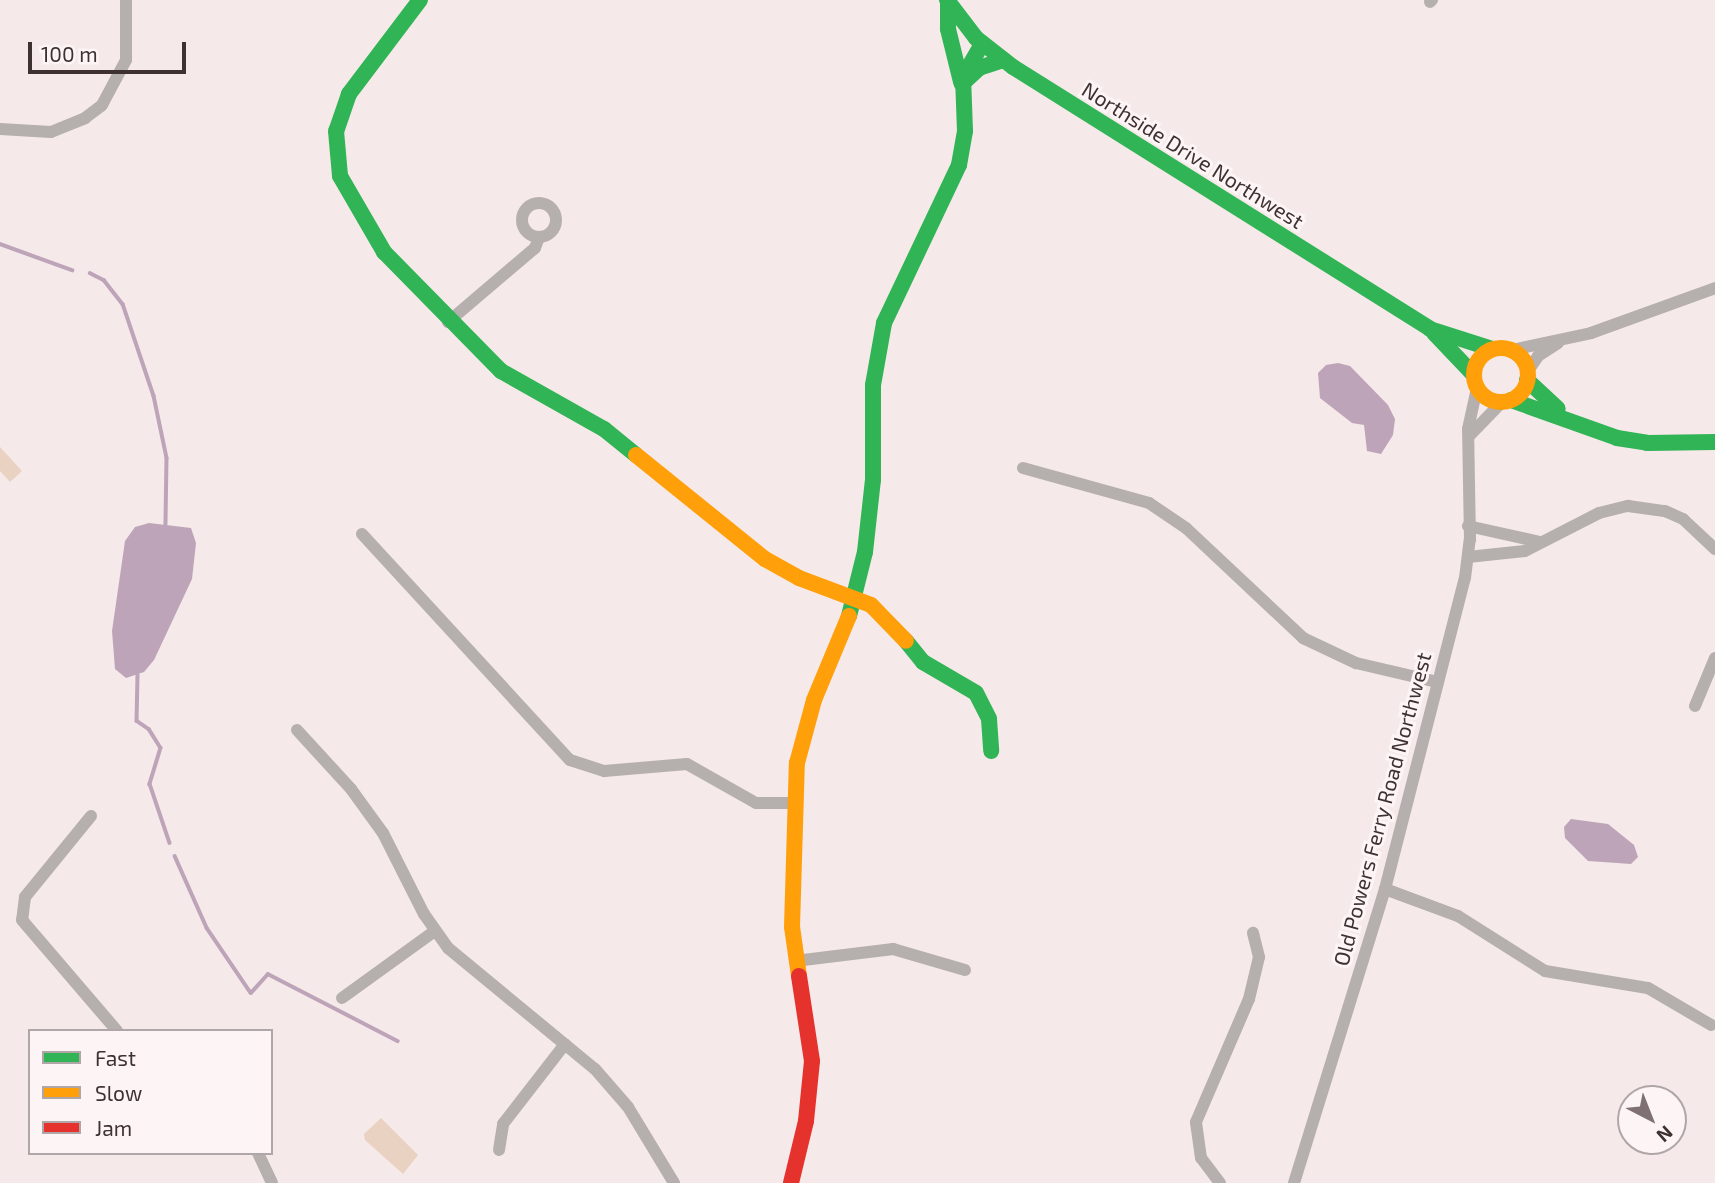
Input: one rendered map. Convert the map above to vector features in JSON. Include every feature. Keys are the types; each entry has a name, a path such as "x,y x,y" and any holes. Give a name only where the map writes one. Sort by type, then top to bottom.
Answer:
{"street":[{"path":"0,129 51,132 85,118 102,105 126,60 126,0"},
{"path":"420,0 349,94 336,131 336,160 352,202 384,252 448,322 501,371 604,429 765,559 799,578 855,598 887,617 923,662 976,694 989,719 991,751"},
{"path":"791,1183 806,1121 813,1061 795,961 794,803 806,722 855,598 872,507 873,385 879,343 891,302 959,165 965,131 962,83 948,29 947,1"},
{"name":"Northside Drive Northwest","path":"947,1 982,44 1004,60 1430,329 1492,349"},
{"path":"962,83 967,62 982,44"},
{"path":"962,83 979,68 1004,60"},
{"path":"448,322 535,248 539,237"},
{"path":"1715,288 1672,307 1567,337 1512,350 1492,349 1480,358 1475,381 1485,397 1578,423 1617,438 1647,443 1715,442"},
{"name":"Northside Drive Northwest","path":"1430,329 1475,381"},
{"path":"1467,439 1507,401 1528,375 1538,356 1567,337"},
{"path":"1512,350 1546,400 1578,423"},
{"name":"Old Powers Ferry Road Northwest","path":"1294,1183 1385,889 1468,557 1467,439 1475,381"},
{"path":"1024,468 1149,503 1186,528 1303,638 1356,663 1437,682"},
{"path":"1468,557 1503,556 1525,551 1540,541 1610,510 1646,507 1683,519 1715,550"},
{"path":"1468,526 1540,541"},
{"path":"362,534 570,760 604,771 687,764 756,803 794,803"},
{"path":"1695,706 1715,658"},
{"path":"297,730 383,833 435,931 464,963 565,1044 617,1092 674,1183"},
{"path":"91,816 25,897 22,920 115,1029"},
{"path":"1385,889 1458,916 1545,971 1648,988 1711,1025"},
{"path":"342,999 435,931"},
{"path":"1220,1183 1201,1158 1196,1122 1249,999 1259,957 1254,933"},
{"path":"795,961 893,949 965,970"},
{"path":"499,1150 503,1124 565,1044"},
{"path":"259,1155 272,1183"}],"shaded area":[{"path":"1338,363 1350,366 1388,405 1395,419 1393,435 1381,454 1367,451 1364,425 1352,423 1320,398 1318,373 1326,365"},
{"path":"0,447 22,471 10,482 0,471"},
{"path":"149,523 191,528 196,543 192,579 154,660 144,672 126,678 115,669 112,631 125,541 135,527"},
{"path":"1571,819 1608,824 1634,845 1638,857 1631,864 1588,861 1565,838 1564,827"},
{"path":"381,1118 418,1155 403,1174 365,1140 364,1134"}],"waterway":[{"path":"0,244 72,270"},
{"path":"90,273 104,280 123,304 154,396 167,458 166,524"},
{"path":"138,675 137,721 149,729 161,748 150,784 170,843"},
{"path":"175,856 207,928 251,993 268,974 398,1041"}],"traffic: fast":[{"path":"420,0 349,94 336,131 340,176 384,252 501,371 604,429 636,455"},
{"path":"947,0 976,38 1013,67 1430,329 1492,349"},
{"path":"948,4 948,29 961,82"},
{"path":"849,616 865,552 873,480 873,385 884,323 959,165 965,131 963,77 982,44"},
{"path":"962,84 979,68 1004,60"},
{"path":"1434,333 1473,374"},
{"path":"1527,380 1558,409"},
{"path":"1511,400 1617,438 1647,443 1715,442"},
{"path":"906,641 923,662 976,693 989,719 991,751"}],"traffic: slow":[{"path":"1501,348 1520,356 1528,375 1520,394 1501,402 1482,394 1474,375 1482,356 1501,348"},
{"path":"636,455 765,559 799,578 871,605 906,641"},
{"path":"799,976 792,927 797,763 814,700 849,616"}],"traffic: jam":[{"path":"791,1183 806,1121 812,1061 799,976"}]}
